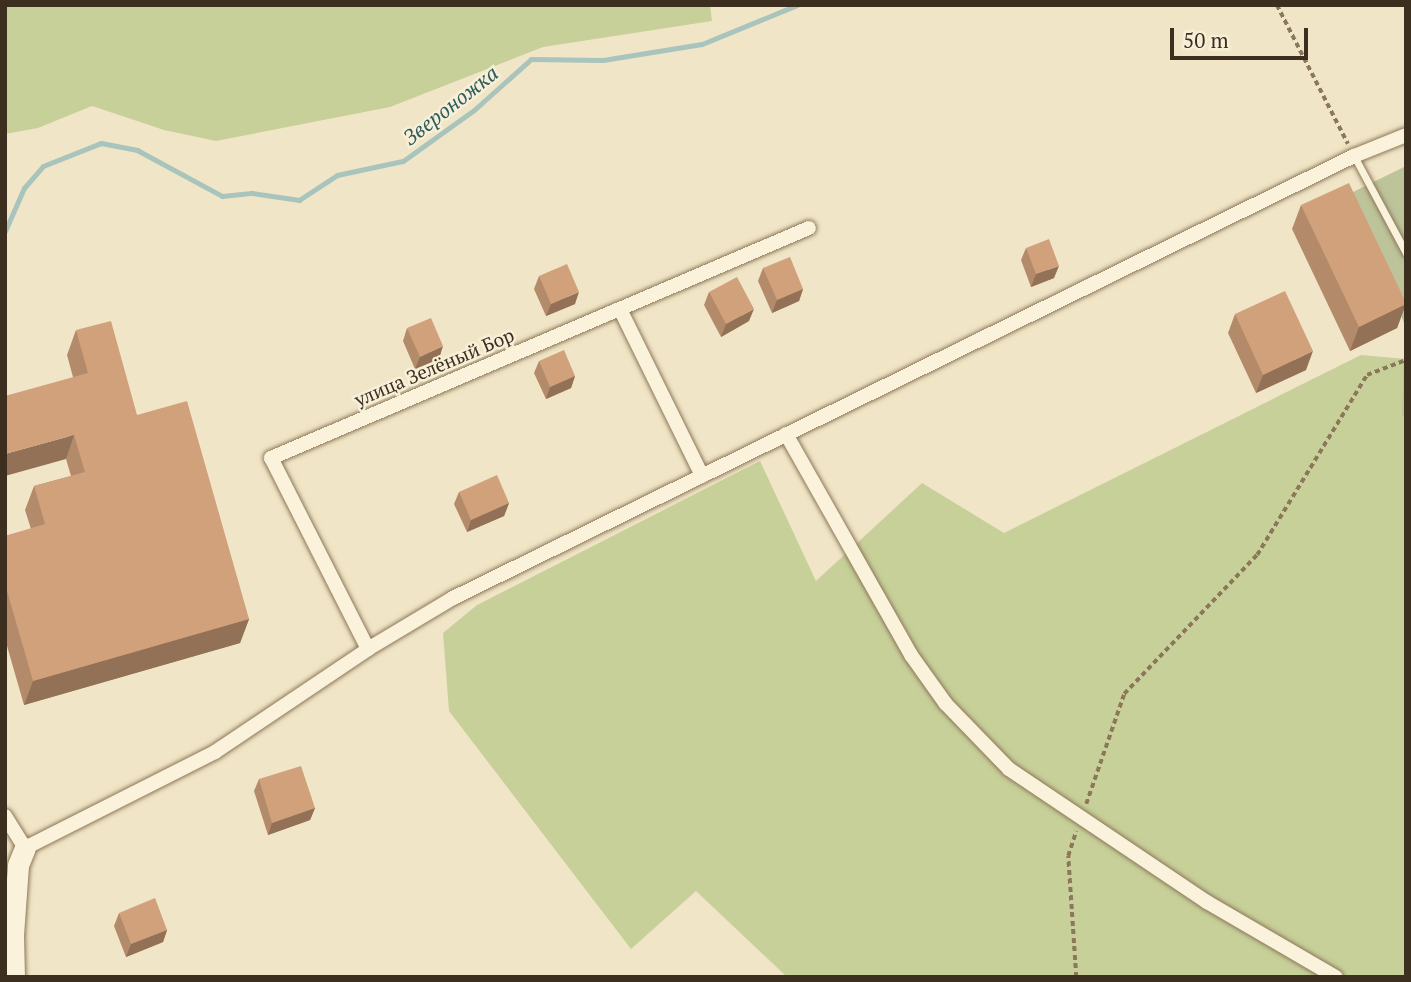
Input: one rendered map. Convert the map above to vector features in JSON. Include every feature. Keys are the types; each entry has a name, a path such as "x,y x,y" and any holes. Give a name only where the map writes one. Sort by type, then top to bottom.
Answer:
{"street":[{"path":"14,977 11,886 25,848 215,752 368,649 453,598 1354,156 1406,135"},
{"name":"улица Зелёный Бор","path":"368,649 271,458 809,228"},
{"path":"620,309 702,476"},
{"path":"786,435 911,655 946,704 1009,769 1207,902 1336,977"},
{"path":"5,816 25,848"}],"lane":[{"path":"1354,156 1406,253"}],"path":[{"path":"1277,5 1354,156"},
{"path":"1076,977 1068,856 1124,694 1257,555 1367,375 1406,360"}],"green space":[{"path":"5,5 710,5 712,21 543,47 390,107 216,141 164,130 92,106 38,128 5,134"},
{"path":"1406,166 1406,421 1402,415 1405,325 1349,194"},
{"path":"1361,355 1406,359 1406,977 787,977 696,891 631,949 449,711 443,633 477,605 760,461 816,581 922,483 1004,533"}],"building":[{"path":"1349,183 1406,303 1359,327 1301,205"},
{"path":"1049,239 1059,266 1036,274 1026,248"},
{"path":"790,257 803,289 777,300 763,268"},
{"path":"567,264 579,292 551,304 539,276"},
{"path":"737,277 754,309 726,324 709,292"},
{"path":"1285,291 1313,351 1263,375 1235,314"},
{"path":"431,318 443,346 420,357 407,328"},
{"path":"111,321 137,415 187,401 249,619 33,681 5,584 5,536 45,524 34,486 85,472 74,435 5,454 5,396 88,373 76,330"},
{"path":"564,350 575,376 550,387 539,361"},
{"path":"497,475 509,503 471,520 459,492"},
{"path":"301,766 315,808 272,823 259,779"},
{"path":"155,898 167,930 131,944 119,913"}],"waterway":[{"name":"Звероножка","path":"5,231 24,188 43,166 101,143 137,150 222,196 252,193 299,200 337,175 403,161 474,110 531,59 603,60 702,44 797,5"}]}
